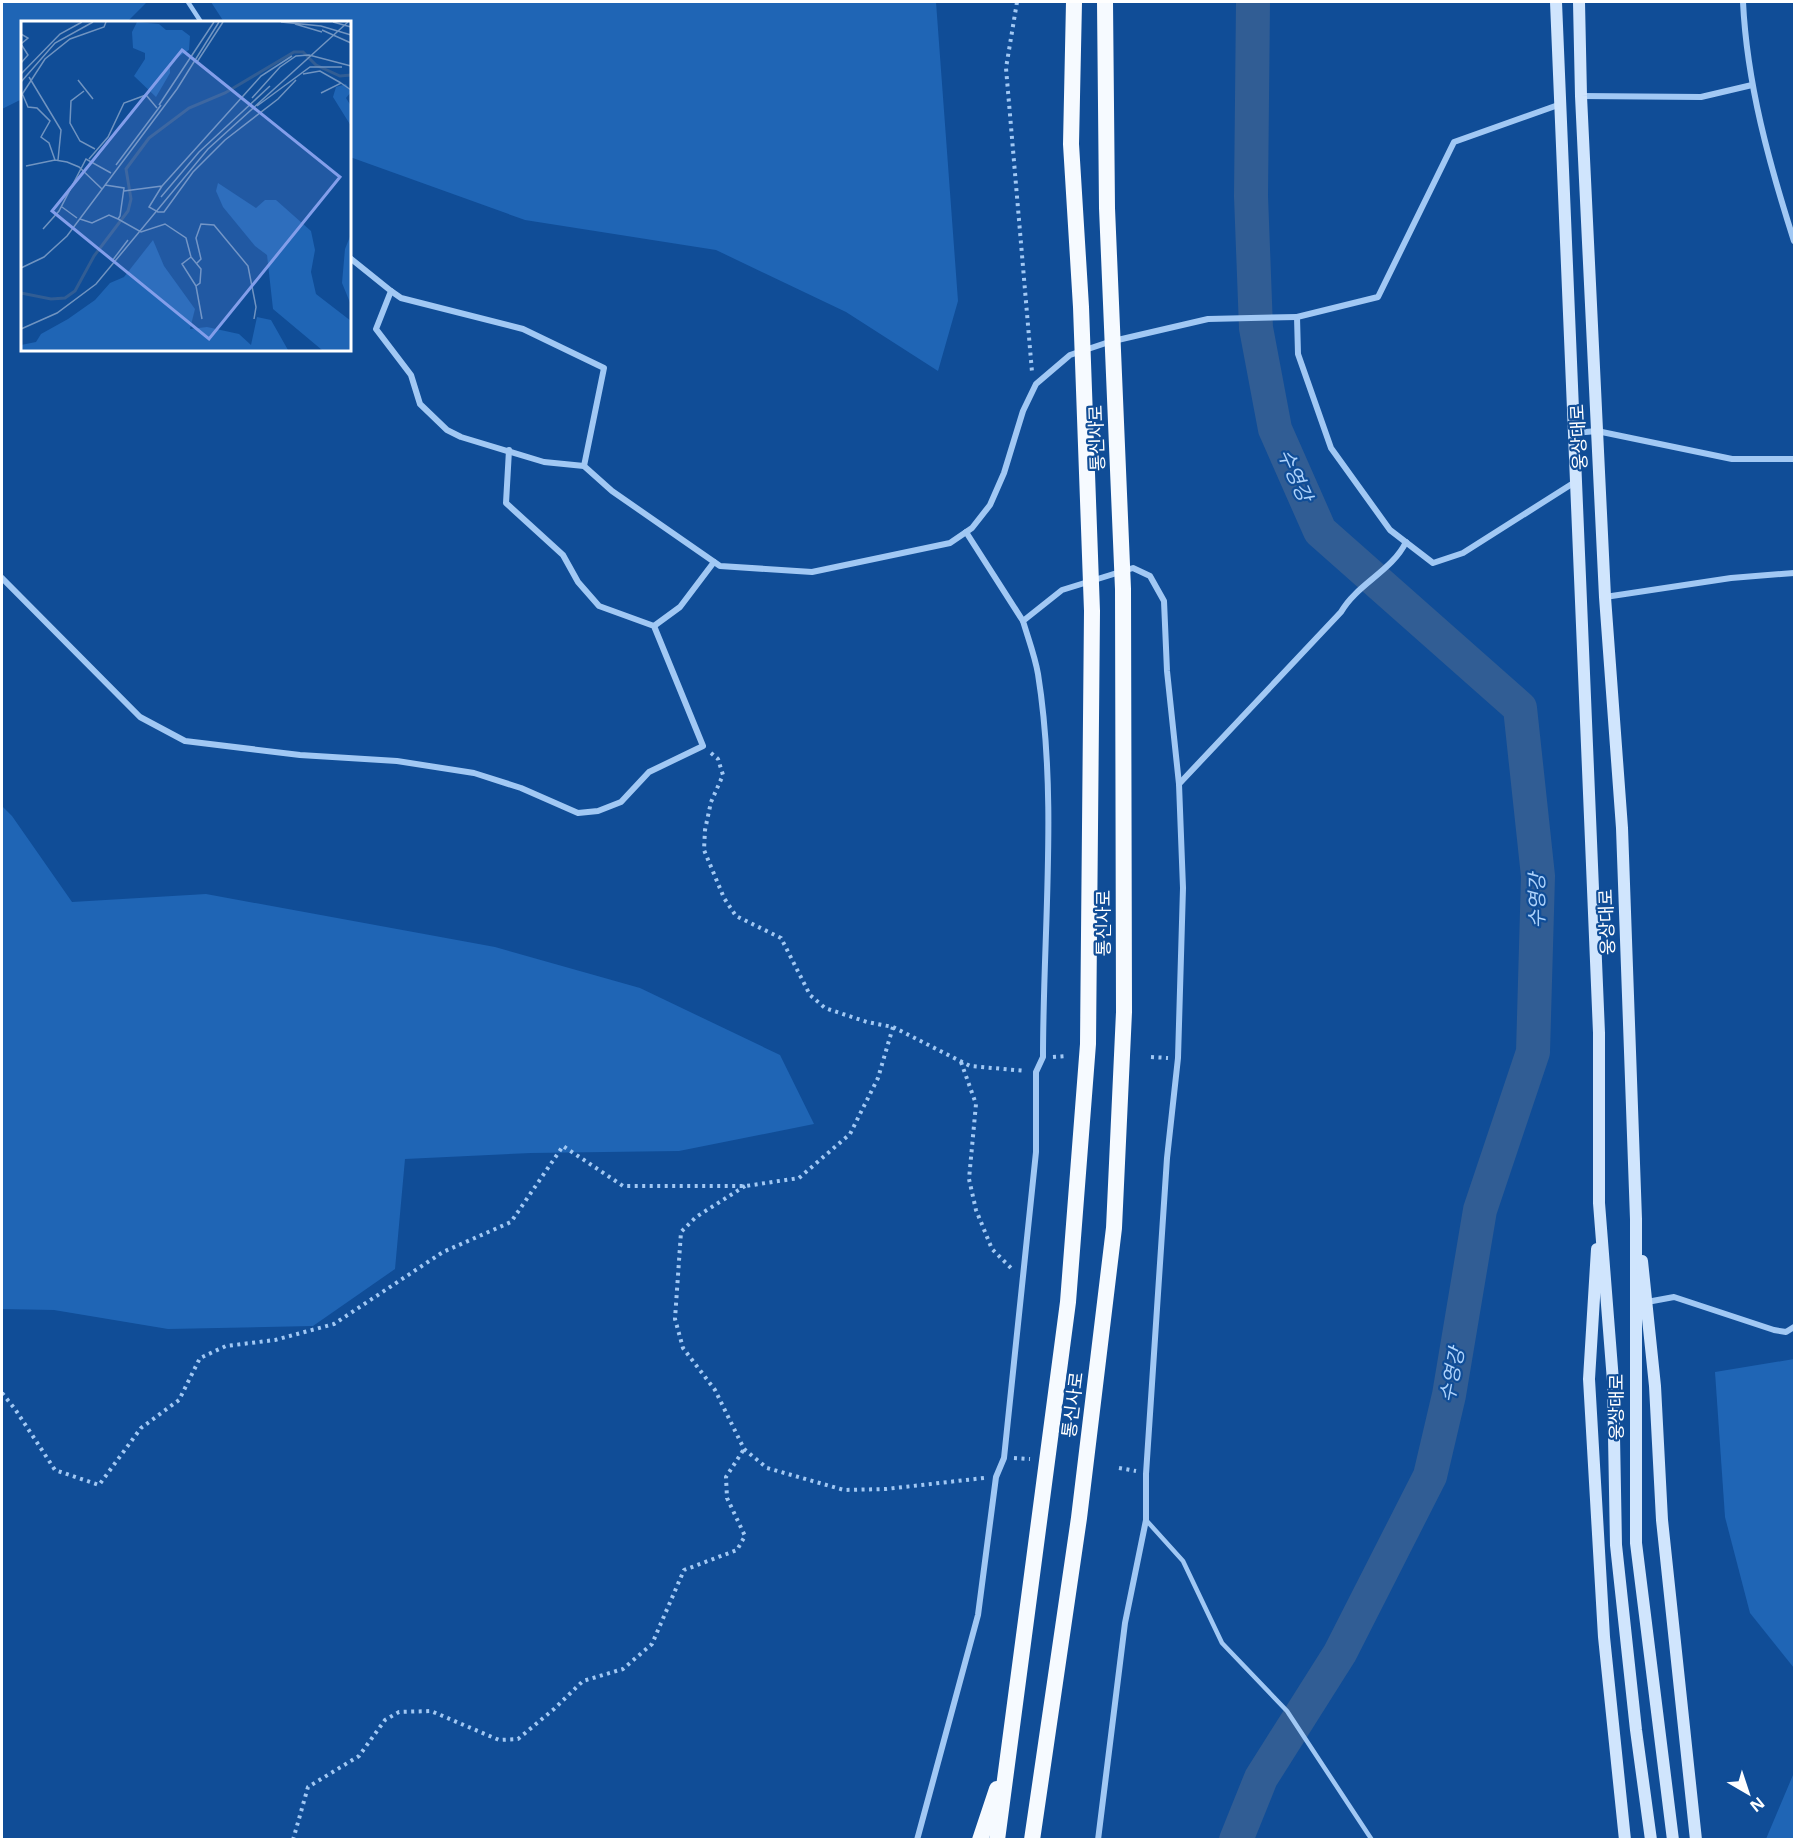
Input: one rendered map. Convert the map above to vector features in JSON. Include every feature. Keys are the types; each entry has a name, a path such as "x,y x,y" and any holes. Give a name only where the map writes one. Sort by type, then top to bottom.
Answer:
{"highway":[{"name":"통신사로","path":"997,1839 1068,1302 1088,1044 1092,611 1081,307 1071,144 1074,2"},
{"name":"통신사로","path":"1032,1839 1079,1518 1114,1228 1124,1012 1123,589 1107,208 1105,2"},
{"path":"980,1839 1010,1752"},
{"path":"1041,1773 1044,1839"}],"main road":[{"name":"웅상대로","path":"1556,2 1599,1033 1599,1203 1613,1381 1616,1545 1636,1730 1651,1839"},
{"name":"웅상대로","path":"1579,2 1581,96 1605,597 1622,828 1636,1218 1636,1543 1656,1725 1673,1839"},
{"path":"1599,1203 1589,1379 1604,1637 1625,1839"},
{"path":"1636,1218 1655,1386 1662,1520 1696,1839"}],"street":[{"path":"1743,2 1745,46 1752,85 1777,188 1794,241"},
{"path":"1581,96 1701,97 1752,85"},
{"path":"391,291 376,328 411,375 420,404 447,430 461,437 544,462 584,466 612,491 720,566 812,572 950,543 966,532 990,505 1004,473 1023,411 1036,384 1070,355 1109,342 1208,319 1280,315 1298,317 1377,297 1454,142 1561,104"},
{"path":"351,259 401,298 523,328 604,368 584,466"},
{"path":"1298,317 1298,354 1331,448 1390,530 1433,563 1463,553 1576,481"},
{"path":"1574,433 1597,431 1732,459 1794,459"},
{"path":"2,578 140,717 185,741 300,755 397,761 474,773 521,788 578,813 598,811 621,802 649,772 704,746 654,626 599,606 578,582 563,555 506,503 509,450"},
{"path":"917,1839 978,1615 996,1476 1004,1458 1036,1152 1036,1072 1043,1057 1047,832 1045,733 1037,672 1023,621 966,532"},
{"path":"1179,784 1341,612 1348,600 1401,554 1406,542"},
{"path":"654,626 680,607 714,562"},
{"path":"1023,621 1062,590 1133,568 1150,576 1164,601 1167,671 1179,784 1183,888 1178,1058 1166,1170 1146,1473 1146,1520 1125,1623 1098,1839"},
{"path":"1605,597 1731,578 1794,573"},
{"path":"1647,1302 1674,1297 1774,1330 1786,1332 1794,1327"}],"lane":[{"path":"188,2 200,21"},
{"path":"1146,1520 1183,1561 1222,1643 1287,1711 1307,1746 1372,1839"}],"path":[{"path":"1017,2 1006,68 1030,366 1036,384"},
{"path":"704,746 718,759 723,775 711,802 704,850 724,898 736,916 781,938 810,995 825,1008 867,1022 893,1027 970,1066 1036,1072"},
{"path":"2,1393 15,1408 55,1470 99,1485 141,1428 179,1400 200,1358 226,1346 275,1340 334,1324 443,1252 511,1222 564,1146 623,1186 746,1186 799,1178 850,1134 878,1078 893,1027"},
{"path":"961,1062 976,1104 969,1179 976,1210 992,1249 1009,1269 1022,1274"},
{"path":"746,1186 696,1217 681,1232 675,1319 683,1348 715,1390 744,1449 766,1468 844,1490 886,1489 996,1476"},
{"path":"293,1839 308,1787 359,1756 385,1720 399,1712 431,1711 499,1740 518,1739 583,1681 623,1669 652,1644 684,1570 737,1550 745,1536 727,1497 726,1477 744,1449"}],"shaded area":[{"path":"2,2 147,2 128,21 21,21 21,100 2,109"},
{"path":"211,2 936,2 958,301 938,371 846,312 716,250 525,220 351,157 351,21 223,21"},
{"path":"2,806 12,816 72,902 206,894 495,947 640,988 780,1055 814,1124 679,1151 531,1153 405,1159 395,1269 313,1326 168,1329 54,1310 2,1309"},
{"path":"1794,1359 1794,1668 1750,1613 1725,1517 1715,1372"},
{"path":"1794,1767 1794,1839 1766,1839 1793,1775"}],"waterway":[{"name":"수영강","path":"1236,1840 1261,1778 1340,1653 1430,1476 1449,1395 1480,1210 1533,1052 1538,876 1520,708 1320,531 1275,429 1256,328 1251,196 1253,2"}]}
